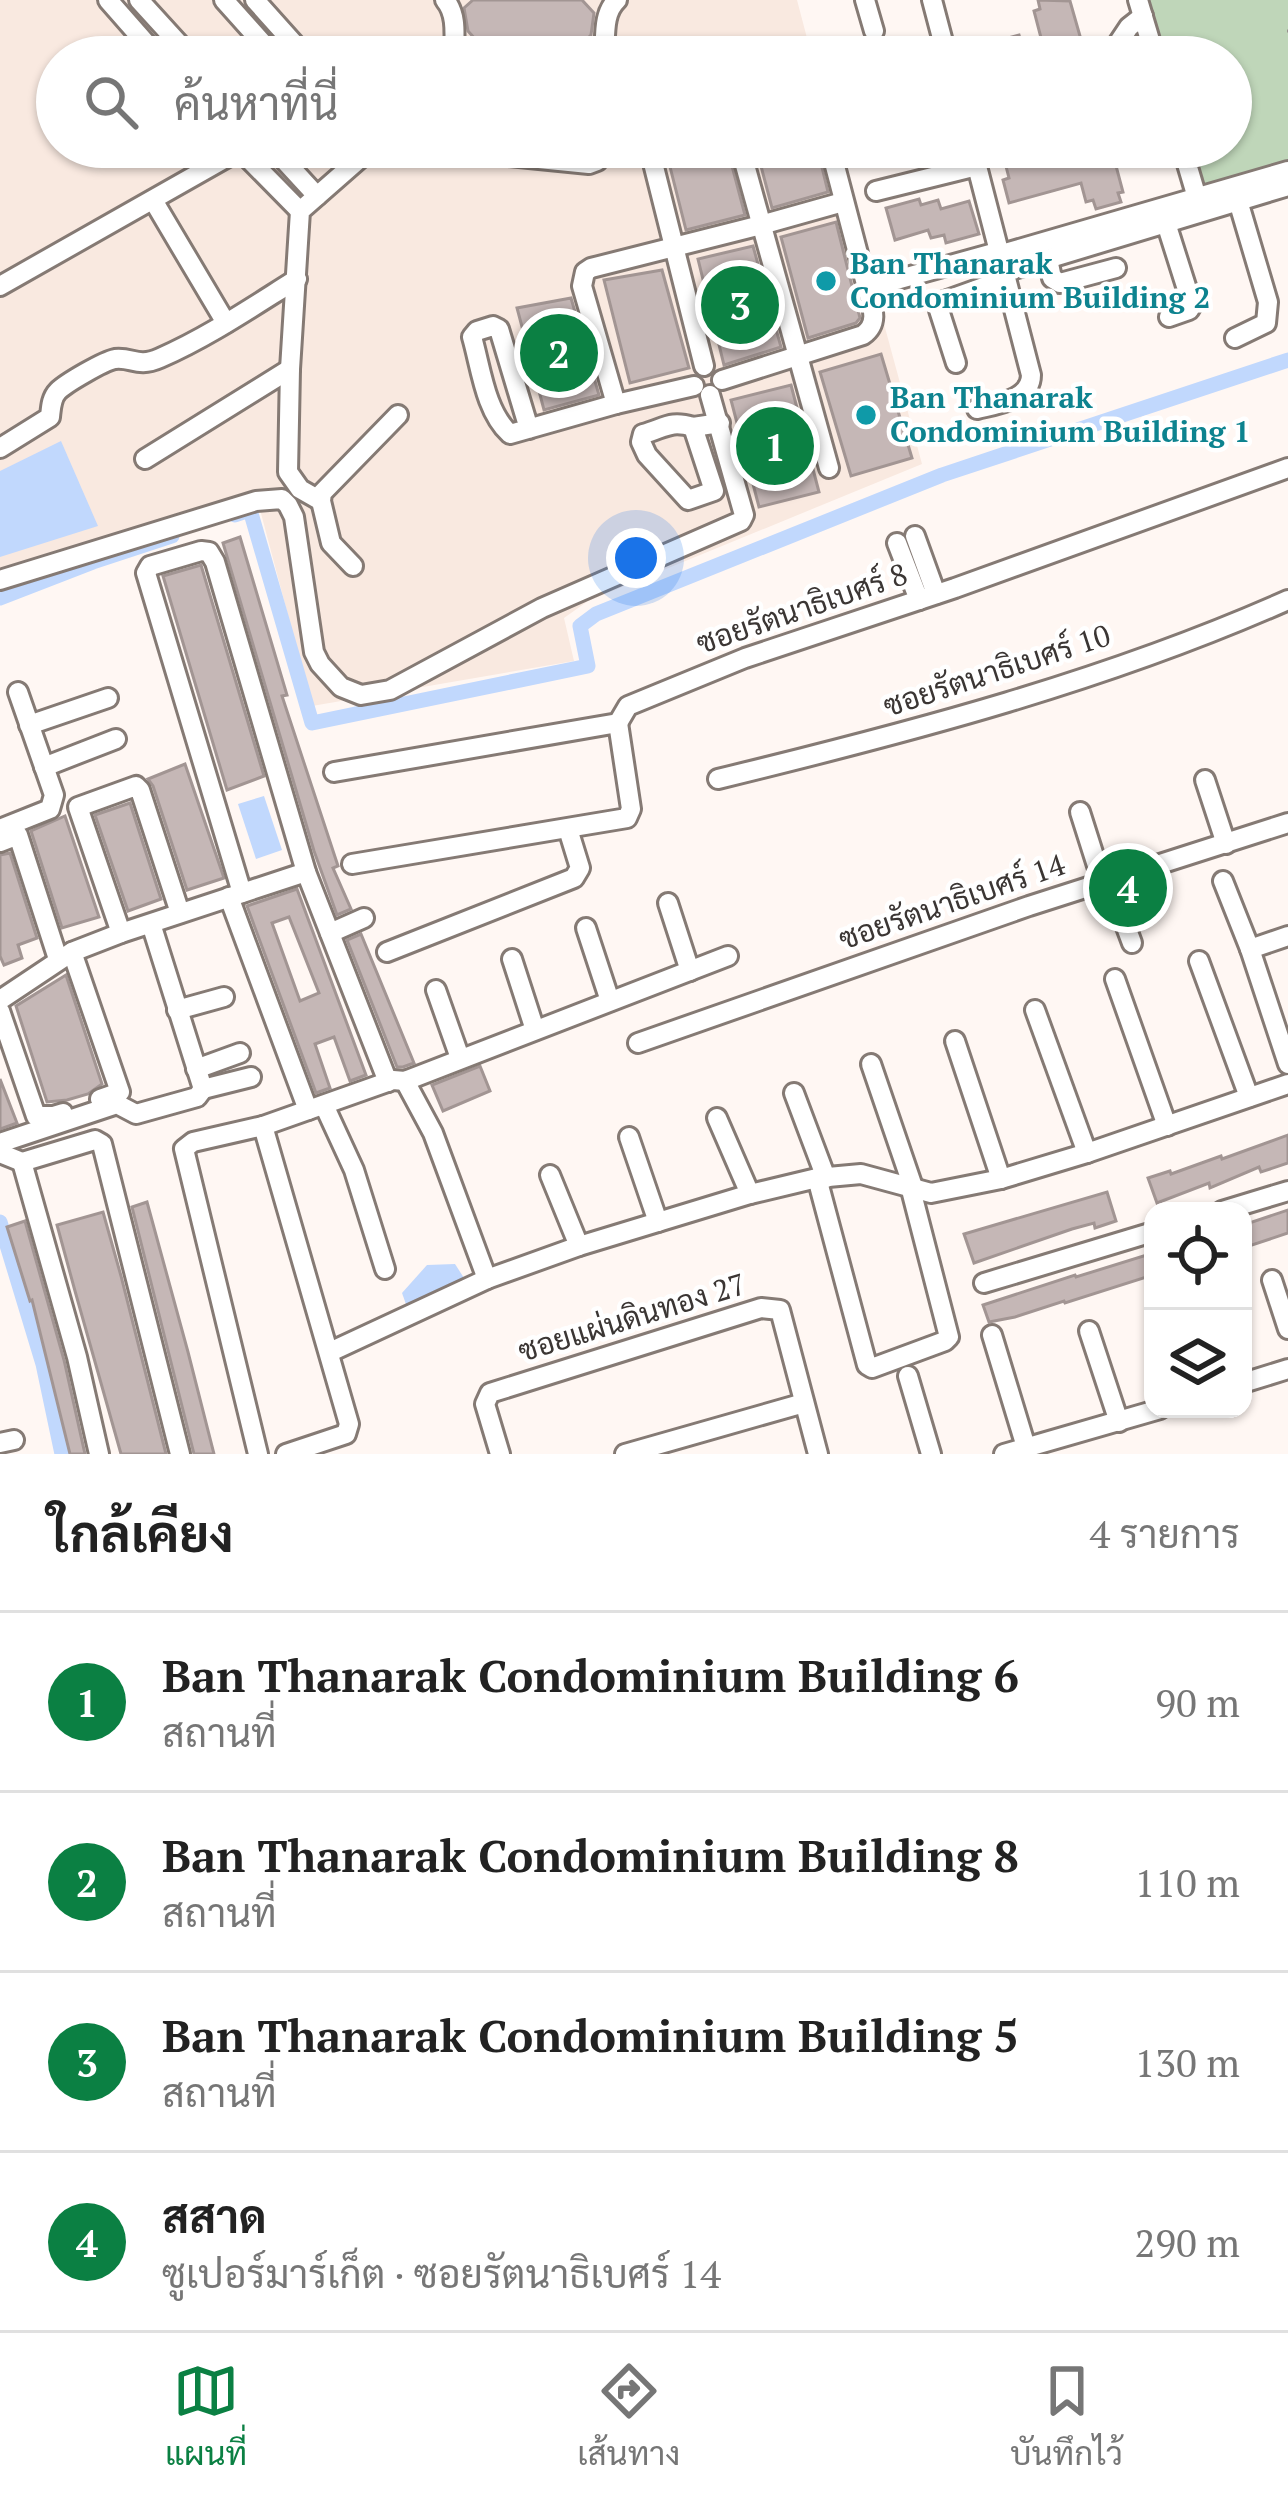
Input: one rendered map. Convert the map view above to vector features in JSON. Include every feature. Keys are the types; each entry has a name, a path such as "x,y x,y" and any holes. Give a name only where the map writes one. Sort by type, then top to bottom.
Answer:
{"street":[{"path":"108,0 140,36"},
{"path":"139,0 171,36"},
{"path":"224,0 256,36"},
{"path":"255,0 287,36"},
{"path":"606,36 607,17 617,0"},
{"path":"866,0 874,31"},
{"path":"451,2 454,36"},
{"path":"938,2 944,36"},
{"path":"1123,36 1140,8"},
{"path":"0,286 206,168"},
{"path":"258,168 300,211"},
{"path":"291,168 317,196"},
{"path":"321,501 300,489 288,472 300,211 346,168"},
{"path":"0,580 256,501 282,499 294,517 314,652 341,687 361,695 390,690 542,608 741,521 744,515 709,387 718,371 704,366 654,168"},
{"path":"746,168 829,468"},
{"path":"529,429 499,329 476,331 472,337 493,411 510,434 529,429 616,404 709,387 872,328 867,288 835,168"},
{"path":"876,191 941,168"},
{"path":"977,409 1015,398 1032,385 978,168"},
{"path":"1188,168 1199,206"},
{"path":"867,288 1055,250 1236,194 1288,170"},
{"path":"1236,194 1288,187"},
{"path":"1234,338 1266,323 1269,315 1236,194"},
{"path":"153,200 226,323"},
{"path":"616,404 582,286 591,268 843,202"},
{"path":"1138,223 1166,223 1199,206"},
{"path":"1166,223 1192,305 1169,317"},
{"path":"1055,250 1052,278 1060,283 1117,268"},
{"path":"956,363 939,303 1003,264"},
{"path":"0,448 50,417 58,390 118,358 142,364 159,358 297,279"},
{"path":"145,459 290,369"},
{"path":"353,566 332,543 322,493 398,415"},
{"path":"693,428 714,491 688,500 647,455 640,442 643,434 676,422 693,428 720,423"},
{"name":"ซอยรัตนาธิเบศร์ 8","path":"334,772 618,723 628,706 745,658 1288,468"},
{"path":"906,540 927,597"},
{"path":"385,1269 354,1170 316,1107 235,895 146,573 150,566 201,551 209,552 215,562 306,872 396,1082 433,1132 487,1279"},
{"name":"ซอยรัตนาธิเบศร์ 10","path":"718,779 896,736 1172,647 1288,600"},
{"path":"0,830 50,809 54,796 18,692"},
{"path":"29,725 109,698"},
{"path":"352,865 627,818 631,808 618,723"},
{"path":"44,767 116,739"},
{"path":"1205,780 1226,844"},
{"path":"122,933 78,807 136,786 180,914"},
{"path":"1080,812 1100,875 1109,881 1132,944"},
{"name":"ซอยรัตนาธิเบศร์ 14","path":"638,1043 1029,906 1288,823"},
{"path":"387,952 574,878 580,868 568,829"},
{"path":"0,842 18,835 65,956 120,1092 53,1116 36,1116 1,997 65,956 306,872"},
{"path":"1223,880 1280,1015 1288,1064"},
{"path":"668,903 689,971"},
{"path":"330,933 364,918"},
{"path":"586,928 610,1001"},
{"path":"153,930 203,1089"},
{"path":"1250,949 1288,936"},
{"path":"258,1454 184,1149 193,1142 263,1126 396,1082 728,956"},
{"path":"512,958 535,1030"},
{"path":"1199,961 1249,1097"},
{"path":"1115,980 1167,1126"},
{"path":"436,990 460,1058"},
{"path":"177,1010 224,997"},
{"path":"1035,1010 1087,1154"},
{"path":"956,1041 1001,1179"},
{"path":"196,1069 240,1053"},
{"path":"794,1093 822,1178 867,1365 872,1368 949,1337 912,1186 872,1064"},
{"path":"0,1142 117,1104 136,1114 251,1077"},
{"path":"330,1352 487,1279 750,1194 861,1174 931,1192 1001,1179 1288,1084"},
{"path":"717,1118 750,1194"},
{"path":"263,1126 349,1424 346,1434 286,1454"},
{"path":"629,1137 658,1222"},
{"path":"0,1153 22,1162 95,1140 102,1144 180,1454"},
{"path":"22,1162 99,1454"},
{"path":"550,1175 579,1246"},
{"path":"1252,1202 1288,1191"},
{"path":"984,1282 1144,1235"},
{"path":"1272,1280 1288,1329"},
{"name":"ซอยแผ่นดินทอง 27","path":"500,1454 485,1404 490,1393 761,1308 780,1310 818,1454"},
{"path":"1089,1331 1119,1422"},
{"path":"992,1335 1026,1447"},
{"path":"1252,1380 1288,1369"},
{"path":"908,1376 931,1454"},
{"path":"625,1454 804,1402"},
{"path":"1004,1454 1144,1414"}],"shaded area":[{"path":"0,0 797,0 806,36 36,36 36,168 842,168 922,464 588,601 564,618 574,661 312,706 258,502 0,582"}],"green space":[{"path":"1147,0 1288,0 1288,163 1203,190 1196,168 1252,168 1252,36 1157,36"}],"water":[{"path":"61,441 98,526 0,557 0,471"},
{"path":"264,796 282,850 256,859 238,804"},
{"path":"455,1264 464,1278 407,1307 402,1293 427,1265"}],"building":[{"path":"473,0 582,0 594,13 590,36 472,36 464,8"},
{"path":"1038,0 1070,1 1080,36 1041,36 1034,11 1040,9"},
{"path":"670,168 733,168 745,215 686,230"},
{"path":"762,168 822,168 828,192 772,208"},
{"path":"1006,168 1117,168 1123,192 1118,193 1121,202 1096,209 1093,200 1086,202 1081,183 1009,203 1003,180 1009,178"},
{"path":"919,199 921,205 938,200 941,209 969,201 979,234 946,243 944,235 931,238 928,230 895,240 886,208"},
{"name":"Ban Thanarak Condominium Building 2","path":"836,222 860,318 808,338 781,237"},
{"path":"753,246 781,347 724,365 698,259"},
{"path":"662,270 689,368 630,383 604,280"},
{"path":"571,298 599,395 544,410 517,308"},
{"name":"Ban Thanarak Condominium Building 1","path":"881,354 912,458 851,476 820,372"},
{"path":"791,385 819,492 759,507 731,400"},
{"path":"240,537 287,695 282,696 338,866 333,868 351,909 337,915 223,543"},
{"path":"201,565 264,776 227,790 163,576"},
{"path":"185,764 224,878 187,890 148,779"},
{"path":"130,803 161,899 128,911 95,815"},
{"path":"65,816 99,917 62,928 31,831"},
{"path":"10,853 37,938 18,945 22,958 4,965 0,956 0,855"},
{"path":"297,889 366,1075 350,1081 334,1037 315,1044 330,1088 316,1093 247,906","holes":["289,917 319,993 300,1001 272,923"]},
{"path":"361,934 414,1063 403,1067 397,1067 347,940"},
{"path":"66,975 102,1084 88,1094 47,1102 16,1006"},
{"path":"480,1066 490,1091 443,1111 432,1085"},
{"path":"0,1079 17,1123 0,1129"},
{"path":"1288,1135 1288,1163 1261,1172 1259,1167 1210,1188 1209,1183 1157,1202 1148,1178"},
{"path":"1107,1192 1116,1221 1072,1229 974,1263 964,1234"},
{"path":"147,1202 214,1454 194,1454 132,1207"},
{"path":"1288,1210 1288,1233 1252,1245 1252,1222"},
{"path":"103,1212 166,1454 121,1454 57,1225"},
{"path":"25,1221 85,1454 70,1454 32,1300 7,1227"},
{"path":"1144,1256 1144,1278 989,1322 983,1305"}],"waterway":[{"path":"235,515 250,510 312,723 588,666 580,626 596,614 942,475 1288,360"},
{"path":"0,598 172,536"},
{"path":"0,1222 43,1364 62,1454"}],"place":[{"name":"Ban Thanarak Condominium Building 2","path":"826,281"},
{"name":"Ban Thanarak Condominium Building 5","path":"740,305"},
{"name":"Ban Thanarak Condominium Building 8","path":"559,353"},
{"name":"Ban Thanarak Condominium Building 1","path":"866,415"},
{"name":"Ban Thanarak Condominium Building 6","path":"775,446"},
{"name":"สสาด","path":"1128,888"}]}
